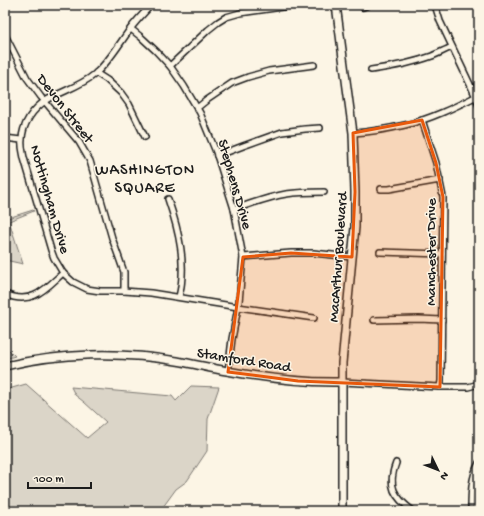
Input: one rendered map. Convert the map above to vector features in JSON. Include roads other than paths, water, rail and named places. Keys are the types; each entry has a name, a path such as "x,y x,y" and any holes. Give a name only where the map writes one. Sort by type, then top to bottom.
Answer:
{"street":[{"name":"Nottingham Drive","path":"151,5 96,73 73,88 45,101 33,112 23,132 22,150 24,158 57,264 63,273 73,282 87,289 100,291 124,291 179,298 238,308 314,318"},
{"path":"170,66 218,22 254,8 296,5"},
{"name":"MacArthur Boulevard","path":"336,5 353,133 355,192 352,257 342,382 342,511"},
{"path":"435,5 440,21 452,47 478,96 479,106"},
{"name":"Stephens Drive","path":"131,29 156,51 170,66 200,113 217,156 234,209 243,257 238,308 228,372"},
{"name":"Devon Street","path":"5,35 27,78 79,142 90,161 112,238 124,272 124,291"},
{"path":"372,70 432,56 452,47"},
{"path":"197,108 232,83 248,77 269,71 314,65"},
{"path":"96,73 107,80 121,93 145,137"},
{"path":"353,133 384,129 422,120 478,96"},
{"name":"Manchester Drive","path":"422,120 436,163 443,204 440,387"},
{"path":"217,156 282,132 320,128"},
{"path":"5,138 22,140"},
{"path":"381,189 389,189 440,180"},
{"path":"234,209 285,194 324,192"},
{"path":"168,199 176,223 181,248 182,278 179,298"},
{"path":"380,252 442,254"},
{"path":"243,257 291,253 352,257"},
{"path":"5,294 18,299 26,299 37,295 46,289 63,273"},
{"path":"374,320 442,320"},
{"name":"Stamford Road","path":"5,366 43,359 74,356 122,355 177,361 258,377 298,381 440,387 468,387 479,384"},
{"path":"396,463 391,479 394,491 402,502 413,511"},
{"path":"471,511 472,483 479,463"}],"district":[{"name":"WASHINGTON SQUARE","path":"145,177"}]}
